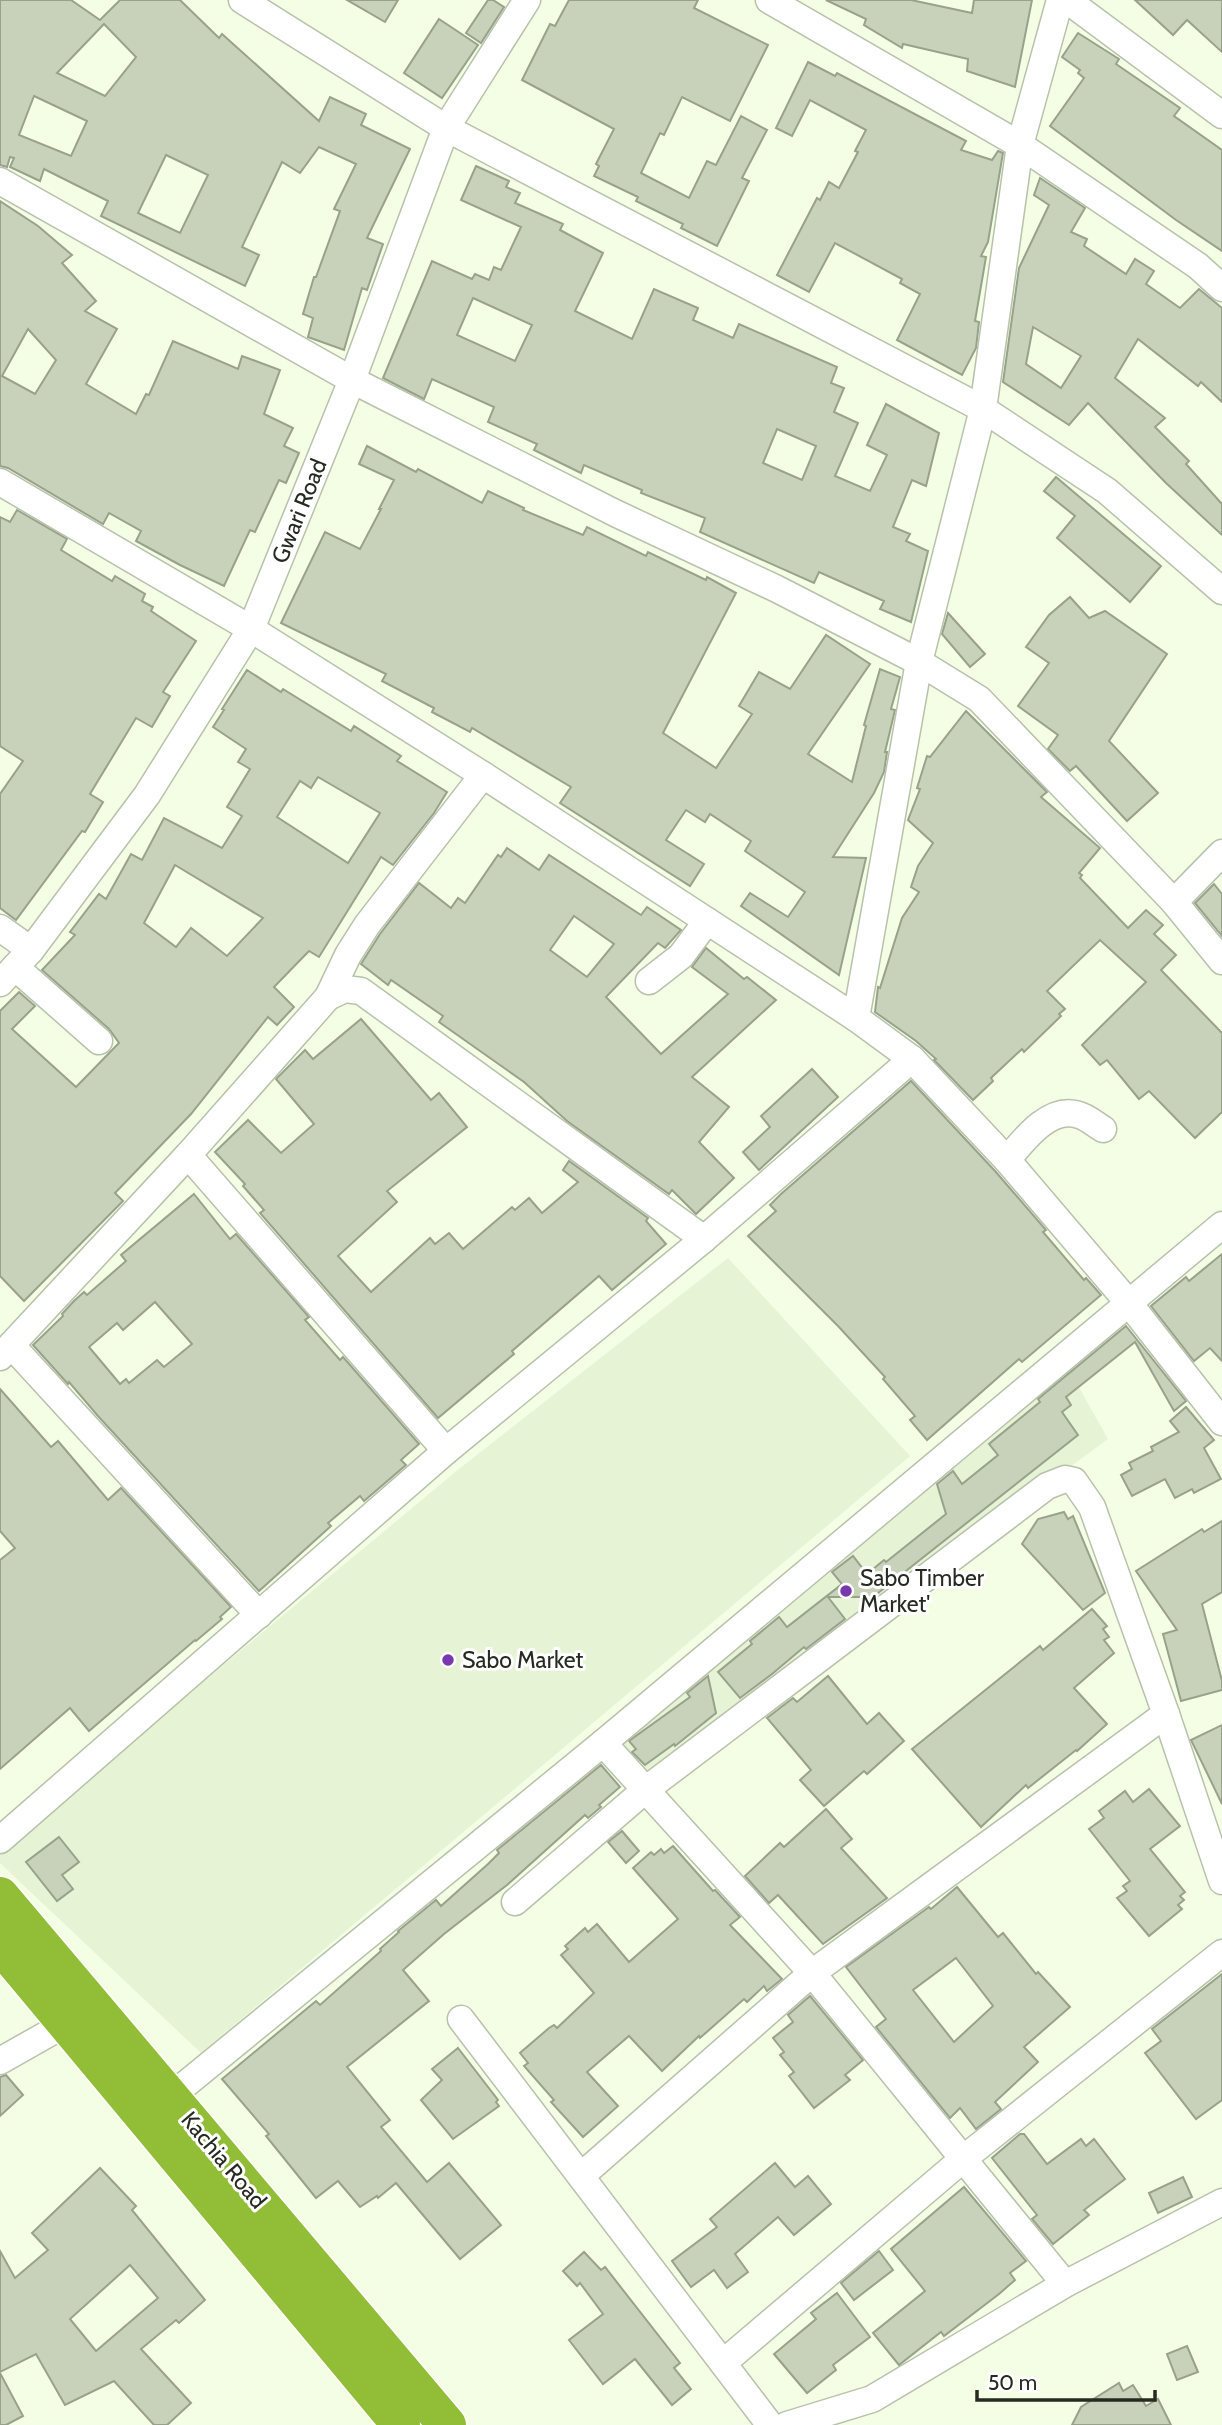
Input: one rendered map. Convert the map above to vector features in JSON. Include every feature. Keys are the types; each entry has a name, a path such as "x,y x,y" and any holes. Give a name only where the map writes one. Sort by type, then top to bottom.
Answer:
{"highway":[{"name":"Kachia Road","path":"0,1896 447,2425"},
{"name":"Kachia Road","path":"0,1944 401,2425"}],"street":[{"path":"242,0 446,128 983,409 1107,491 1222,591"},
{"name":"Gwari Road","path":"16,967 147,795 251,629 352,380 446,128 527,0"},
{"path":"769,0 1020,145 1198,266 1222,288"},
{"path":"856,1018 919,662 983,409 1020,145 1060,0"},
{"path":"1067,0 1222,115"},
{"path":"0,181 352,380 603,507 776,589 919,662 979,699 1174,902 1222,961"},
{"path":"0,482 251,629 483,775 856,1018 912,1059 1007,1160 1128,1302 1222,1422"},
{"path":"259,1615 6,1351 188,1155 328,997 348,955 367,925 483,775"},
{"path":"1174,902 1222,853"},
{"path":"649,981 681,956 707,921"},
{"path":"0,928 16,967 99,1041"},
{"path":"328,997 345,989 360,991 704,1240"},
{"path":"0,1840 446,1451 704,1240 912,1059"},
{"path":"1007,1160 1028,1136 1062,1113 1079,1114 1103,1129"},
{"path":"188,1155 446,1451"},
{"path":"170,2096 603,1743 1222,1225"},
{"path":"515,1902 644,1791 1047,1486 1065,1479 1074,1481 1092,1507 1222,1881"},
{"path":"581,2176 812,1973 1166,1714"},
{"path":"603,1743 812,1973 1065,2284"},
{"path":"723,2363 963,2159 1222,1953"},
{"path":"461,2019 770,2425"},
{"path":"0,2061 67,2023"},
{"path":"787,2425 872,2399 1065,2284 1222,2202"}],"shaded area":[{"name":"Sabo Market","path":"728,1258 910,1456 201,2053 0,1863 0,1851 459,1469"},
{"name":"Sabo Timber Market'","path":"1064,1361 1108,1439 643,1782 611,1744"}],"building":[{"path":"0,0 71,0 100,20 120,0 180,0 219,38 222,34 319,121 330,97 366,114 361,125 410,149 367,238 383,244 367,290 362,288 344,350 308,337 313,318 303,314 314,277 340,211 334,209 356,164 319,147 300,173 282,162 242,247 259,255 245,286 101,216 108,201 44,169 40,181 10,167 14,158 10,157 7,167 0,165","holes":["104,24 136,57 105,96 57,73","34,96 87,121 71,156 19,135","166,155 208,175 180,233 138,213"]},
{"path":"347,0 398,0 385,22"},
{"path":"488,0 504,7 481,43 466,33"},
{"path":"569,0 698,0 694,8 768,45 730,121 682,97 664,135 660,133 641,173 689,198 707,161 716,165 741,116 767,130 742,178 749,181 717,246 681,228 683,224 636,201 638,197 594,176 599,166 596,164 614,129 522,80 550,24 555,26"},
{"path":"826,0 911,0 972,13 974,0 1032,0 1015,87 967,71 968,59 903,44 902,48 864,25 866,19"},
{"path":"1135,0 1222,0 1222,52 1187,20 1173,35"},
{"path":"439,19 478,45 442,98 404,73"},
{"path":"1078,33 1119,59 1116,64 1180,108 1174,116 1222,150 1222,251 1050,126 1084,78 1078,73 1080,70 1062,57"},
{"path":"808,62 835,76 837,73 966,141 961,150 992,160 998,151 1003,153 988,242 981,256 986,257 975,321 979,322 976,348 962,375 897,340 920,294 900,283 902,279 835,243 809,292 777,275 817,198 820,200 829,182 839,188 866,130 810,100 792,136 776,128"},
{"path":"476,166 509,181 506,187 520,193 515,203 563,224 560,230 603,253 575,311 632,339 654,289 698,308 693,320 733,338 739,324 837,367 831,383 844,388 834,412 858,423 835,476 870,491 887,455 867,445 886,404 939,433 926,486 912,480 893,527 910,534 906,541 928,551 911,622 880,609 884,601 819,572 814,583 700,532 705,518 641,493 642,490 584,465 581,473 534,450 537,444 488,422 494,407 432,379 424,399 383,378 432,261 472,279 475,274 489,280 494,267 501,270 521,227 461,200","holes":["473,298 532,325 515,361 457,335","777,429 816,446 802,480 763,463"]},
{"path":"1040,178 1085,208 1071,232 1087,239 1084,246 1126,274 1135,259 1154,271 1146,284 1180,308 1199,289 1222,308 1222,402 1201,382 1198,386 1138,339 1115,378 1165,418 1155,427 1189,461 1186,464 1222,504 1222,535 1166,483 1088,403 1069,425 1003,382 1019,268 1049,205 1034,195","holes":["1033,327 1081,356 1061,388 1026,364"]},
{"path":"0,201 38,226 72,255 62,263 96,301 85,311 117,329 86,384 136,414 146,394 149,395 173,341 238,369 242,356 280,370 264,414 293,428 284,446 299,453 286,483 279,480 255,532 250,530 224,586 136,541 141,531 109,513 103,524 8,468 0,466","holes":["28,329 56,360 35,394 2,376"]},
{"path":"367,446 482,503 488,491 524,508 523,510 583,535 587,527 646,556 648,552 706,580 707,577 736,593 663,733 716,768 752,714 739,706 759,672 790,689 826,635 870,664 808,754 852,782 880,669 900,677 891,709 895,710 885,752 884,772 874,793 833,857 866,858 839,975 741,906 750,893 788,917 805,892 745,851 751,841 710,814 705,822 686,810 666,840 704,864 690,886 560,803 571,787 472,728 470,732 432,712 434,708 382,681 386,674 281,623 325,532 360,549 381,509 394,480 359,464"},
{"path":"1056,477 1161,566 1130,602 1057,538 1075,516 1044,491"},
{"path":"17,510 67,539 61,550 112,581 115,576 145,594 142,601 153,607 151,611 196,641 163,692 170,696 152,727 136,718 90,794 103,802 85,832 82,831 16,920 0,908 0,794 23,761 0,746 0,517 10,522"},
{"path":"1070,597 1089,618 1105,611 1167,654 1109,741 1158,793 1127,821 1076,766 1070,771 1048,749 1058,735 1018,706 1049,663 1026,647 1049,615"},
{"path":"948,613 985,654 970,667 942,634"},
{"path":"247,670 351,731 354,726 401,756 397,761 447,792 393,865 381,857 319,957 309,951 274,987 294,1007 277,1025 268,1017 191,1114 115,1193 123,1201 24,1301 0,1276 0,1011 19,992 35,1006 12,1029 76,1087 119,1043 109,1029 42,970 75,935 70,932 99,894 106,899 131,854 142,860 164,818 222,848 242,816 227,807 250,769 238,762 246,749 213,727 224,710 222,709","holes":["318,777 380,813 348,863 277,817 300,781 311,788","175,865 263,918 227,956 191,928 176,947 144,923"]},
{"path":"966,711 1047,792 1041,797 1100,848 1079,873 1082,875 1080,878 1128,928 1146,910 1163,925 1154,934 1176,955 1161,970 1222,1033 1222,1112 1195,1138 1149,1091 1139,1099 1107,1060 1100,1065 1082,1045 1146,982 1100,940 1047,991 1065,1009 1059,1014 1061,1016 1024,1052 1022,1049 991,1078 993,1081 973,1100 916,1041 875,1012 878,987 880,988 902,918 919,892 911,887 918,866 933,843 908,820 920,789 917,788 927,756 930,757"},
{"path":"507,848 539,870 549,855 641,915 647,907 681,930 665,948 658,943 606,997 661,1054 728,994 692,967 706,948 744,979 747,977 776,1000 692,1077 729,1107 699,1142 734,1178 696,1214 672,1190 669,1194 567,1121 524,1082 439,1022 443,1016 391,980 388,985 361,964 419,883 451,908 458,898 465,903 498,855 501,857","holes":["574,916 614,944 587,977 550,950"]},
{"path":"1214,884 1222,894 1222,936 1195,903"},
{"path":"361,1019 431,1100 439,1093 467,1127 387,1191 397,1202 338,1256 371,1292 430,1238 435,1244 449,1233 463,1249 512,1207 515,1210 529,1198 542,1213 578,1182 563,1170 569,1161 648,1218 646,1221 666,1244 612,1290 599,1276 512,1351 514,1354 438,1418 260,1213 264,1210 243,1186 245,1184 215,1152 248,1120 281,1153 314,1124 276,1079 305,1050 313,1059"},
{"path":"812,1069 838,1097 759,1170 743,1152 770,1127 761,1116"},
{"path":"911,1081 995,1171 1046,1230 1043,1232 1084,1280 1086,1278 1101,1295 1022,1362 1019,1359 927,1440 910,1420 915,1416 883,1379 885,1377 748,1236 776,1211 770,1205 781,1194"},
{"path":"194,1194 230,1239 236,1234 309,1317 305,1320 340,1360 343,1357 419,1444 401,1460 406,1465 364,1501 360,1496 328,1523 331,1526 259,1591 33,1345 63,1316 74,1301 84,1292 87,1295 126,1261 121,1255","holes":["155,1302 192,1344 164,1367 157,1360 129,1383 126,1379 120,1384 89,1347 117,1323 123,1330"]},
{"path":"1222,1254 1222,1361 1210,1348 1194,1361 1151,1306 1186,1277 1189,1281"},
{"path":"1126,1326 1186,1401 1174,1411 1135,1342 1066,1397 1071,1405 1062,1412 1078,1435 873,1597 828,1597 845,1619 806,1649 804,1647 740,1698 718,1672 752,1644 750,1641 779,1617 787,1627 842,1584 832,1572 853,1556 867,1574 946,1514 937,1484 953,1471 962,1484 998,1455 989,1444 1040,1402 1038,1399"},
{"path":"0,1389 51,1447 58,1441 108,1500 121,1488 231,1607 220,1617 222,1619 89,1731 70,1708 0,1769 0,1560 15,1548 0,1531"},
{"path":"1186,1407 1214,1440 1204,1448 1221,1479 1194,1493 1192,1489 1175,1498 1165,1479 1132,1496 1121,1475 1132,1469 1129,1463 1153,1451 1151,1447 1179,1432 1170,1421"},
{"path":"1064,1512 1068,1519 1073,1516 1105,1593 1083,1610 1022,1544 1038,1519"},
{"path":"1222,1521 1222,1592 1202,1604 1222,1690 1181,1701 1163,1634 1177,1630 1136,1571 1202,1529 1204,1532"},
{"path":"1092,1609 1107,1626 1103,1629 1109,1637 1104,1640 1114,1653 1074,1688 1107,1724 1028,1788 1026,1785 981,1827 912,1749 1040,1646 1043,1650"},
{"path":"708,1676 716,1713 675,1746 674,1744 645,1765 632,1752 636,1749 629,1741 690,1697 687,1693"},
{"path":"828,1676 867,1724 879,1713 904,1741 867,1774 864,1771 824,1806 800,1780 811,1770 767,1718 793,1698 797,1702"},
{"path":"1222,1725 1222,1804 1191,1740"},
{"path":"601,1765 620,1787 588,1818 585,1815 507,1885 403,1970 429,2001 347,2067 390,2120 381,2127 427,2182 449,2163 501,2225 460,2259 396,2183 378,2198 377,2196 360,2207 338,2181 316,2198 266,2136 269,2134 222,2079 316,2001 320,2005 381,1951 398,1931 436,1900 441,1906 499,1853 497,1850"},
{"path":"1149,1789 1180,1826 1150,1849 1185,1892 1180,1896 1184,1900 1178,1905 1182,1909 1149,1936 1117,1898 1127,1891 1123,1886 1130,1881 1089,1829 1104,1818 1099,1811 1125,1791 1133,1802"},
{"path":"826,1809 852,1839 841,1848 887,1898 823,1944 778,1895 769,1903 745,1876 780,1843 784,1847"},
{"path":"622,1831 639,1851 626,1863 608,1842"},
{"path":"59,1837 79,1862 62,1875 73,1889 57,1901 26,1862"},
{"path":"673,1846 740,1917 730,1925 782,1979 767,1991 764,1986 747,2002 744,1999 662,2071 629,2036 587,2072 618,2106 583,2137 551,2102 554,2100 524,2066 528,2063 520,2053 549,2028 554,2025 557,2028 594,1993 561,1955 568,1949 565,1946 585,1928 588,1932 597,1924 629,1962 678,1919 633,1868 651,1852 654,1855 661,1849 664,1853"},
{"path":"957,1887 998,1937 1003,1933 1036,1974 1038,1972 1070,2007 1024,2047 1038,2062 995,2102 1001,2109 976,2129 960,2108 950,2118 876,2027 886,2019 846,1967 929,1907 931,1909","holes":["956,1958 993,2006 954,2042 913,1990"]},
{"path":"1222,1974 1222,2100 1196,2119 1145,2053 1161,2041 1152,2029"},
{"path":"810,1996 863,2060 845,2075 850,2080 814,2108 789,2076 794,2072 780,2055 784,2052 773,2038 793,2022 788,2015"},
{"path":"458,2048 498,2100 496,2102 499,2106 453,2139 421,2100 442,2080 432,2069"},
{"path":"6,2075 23,2095 0,2116 0,2077"},
{"path":"1020,2134 1024,2134 1047,2164 1081,2139 1086,2146 1094,2139 1125,2179 1084,2210 1089,2215 1053,2244 1032,2219 1037,2215 992,2158"},
{"path":"775,2163 795,2187 808,2176 831,2204 794,2235 778,2217 735,2254 748,2272 727,2288 714,2270 691,2287 672,2261 717,2227 710,2219"},
{"path":"100,2168 136,2206 132,2210 205,2300 179,2323 176,2320 141,2349 191,2403 167,2425 154,2425 114,2381 65,2405 36,2354 0,2372 0,2251 15,2278 48,2250 32,2233","holes":["130,2265 158,2298 96,2351 70,2319"]},
{"path":"1183,2177 1192,2197 1158,2213 1149,2193"},
{"path":"964,2187 1026,2261 1010,2273 1015,2280 999,2294 944,2336 941,2332 899,2365 873,2333 925,2291 891,2249"},
{"path":"879,2251 893,2270 854,2300 841,2283"},
{"path":"584,2252 601,2270 605,2267 680,2363 674,2368 691,2389 672,2405 635,2359 603,2384 569,2340 603,2314 580,2283 577,2286 563,2271"},
{"path":"837,2293 870,2337 833,2365 836,2370 807,2393 774,2354 816,2319 811,2313"},
{"path":"1187,2346 1198,2372 1177,2380 1167,2354"},
{"path":"0,2373 23,2416 6,2425 0,2425"},
{"path":"1119,2383 1123,2391 1133,2385 1146,2406 1158,2399 1171,2425 1072,2425 1081,2407"}],"place":[{"name":"Sabo Timber Market'","path":"846,1591"},
{"name":"Sabo Market","path":"448,1660"}]}
